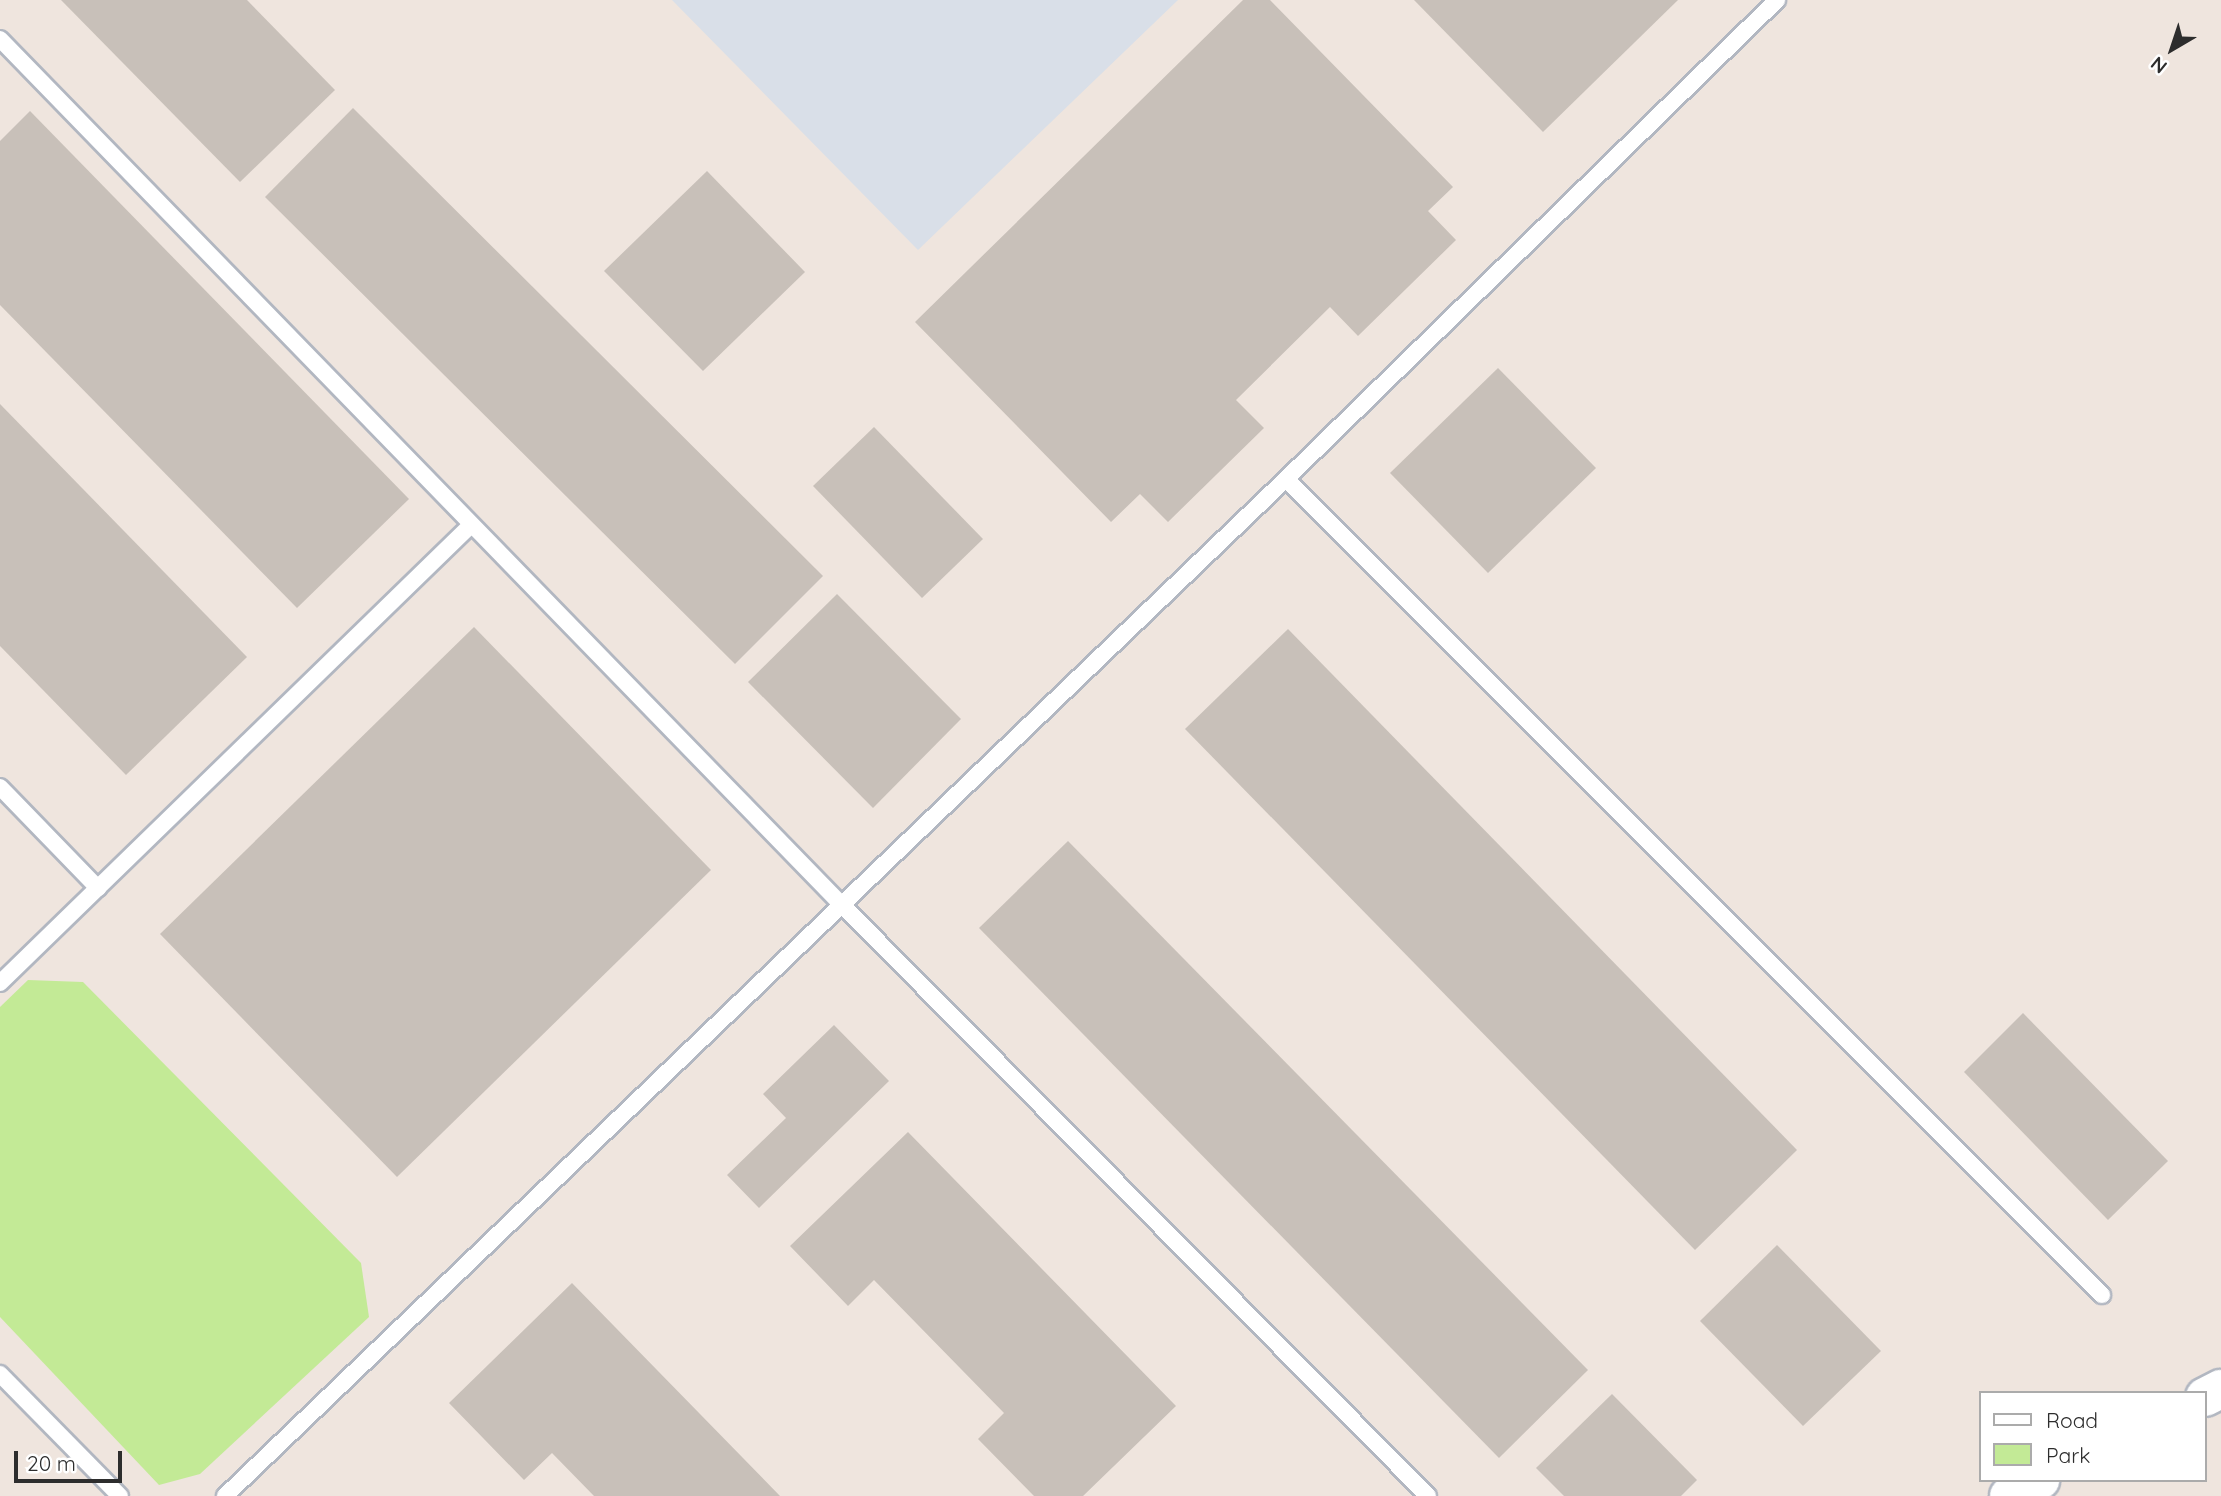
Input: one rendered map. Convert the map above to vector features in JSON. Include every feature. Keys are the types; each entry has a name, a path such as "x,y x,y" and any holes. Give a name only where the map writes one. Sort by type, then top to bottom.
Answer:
{"street":[{"path":"2009,1496 2036,1482"}],"lane":[{"path":"225,1496 1286,479 1777,0"},
{"path":"0,39 842,905 1428,1496"},
{"path":"1286,479 2102,1295"},
{"path":"0,983 471,525"},
{"path":"0,787 99,888"},
{"path":"0,1374 120,1496"}],"shaded area":[{"path":"672,0 1178,0 918,250"}],"green space":[{"path":"28,980 83,982 361,1263 369,1317 200,1474 159,1485 0,1317 0,1007"}],"building":[{"path":"61,0 247,0 335,90 240,182"},
{"path":"1243,0 1270,0 1453,187 1428,211 1456,240 1358,336 1330,307 1236,400 1264,428 1168,522 1140,494 1111,522 915,322"},
{"path":"1414,0 1678,0 1543,132"},
{"path":"353,108 823,576 735,664 265,197"},
{"path":"30,111 409,499 297,608 0,305 0,141"},
{"path":"707,171 805,272 703,371 604,271"},
{"path":"1498,368 1596,468 1488,573 1390,473"},
{"path":"0,404 247,657 126,775 0,646"},
{"path":"874,427 983,539 922,598 813,486"},
{"path":"837,594 961,719 873,808 748,682"},
{"path":"474,627 711,870 397,1177 160,934"},
{"path":"1288,629 1797,1150 1695,1250 1185,729"},
{"path":"1068,841 1588,1370 1499,1458 979,928"},
{"path":"2023,1013 2168,1161 2108,1220 1964,1072"},
{"path":"834,1025 889,1081 759,1208 727,1175 786,1118 763,1094"},
{"path":"908,1132 1176,1406 1083,1496 1034,1496 978,1439 1004,1413 874,1280 848,1306 790,1246"},
{"path":"1777,1245 1881,1351 1803,1426 1700,1321"},
{"path":"572,1283 780,1496 594,1496 552,1453 524,1480 449,1403"},
{"path":"1612,1394 1697,1480 1681,1496 1564,1496 1536,1468"}]}
